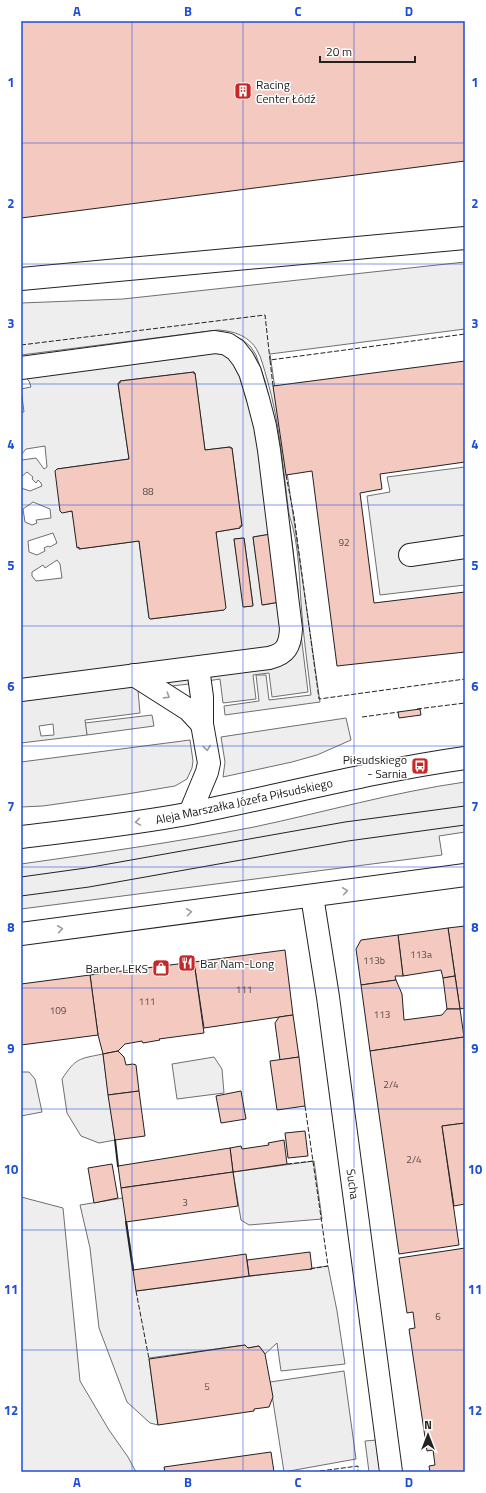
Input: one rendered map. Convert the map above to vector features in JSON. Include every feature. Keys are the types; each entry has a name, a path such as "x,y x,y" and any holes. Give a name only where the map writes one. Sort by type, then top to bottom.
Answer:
{"main road":[{"path":"21,279 465,238"},
{"path":"21,368 215,342 227,344 236,350 250,372 265,426 291,639 287,648 280,655 198,668 21,690"},
{"path":"410,555 465,547"},
{"path":"190,813 208,767 208,751 202,724 202,697 198,668"},
{"path":"134,676 189,710 202,724"},
{"name":"Aleja Marszałka Józefa Piłsudskiego","path":"21,837 120,825 190,813 343,781 465,758"},
{"path":"21,934 465,875"},
{"name":"Sucha","path":"312,896 328,997 391,1472"}],"shaded area":[{"path":"465,262 465,329 270,354 320,702 225,715 224,706 259,701 256,675 266,675 269,700 311,695 295,539 289,514 281,446 275,412 259,353 250,341 240,335 218,330 21,355 21,303 123,299"},
{"path":"219,333 231,334 243,340 251,347 256,355 265,381 272,412 287,519 290,526 308,692 272,697 269,673 253,675 256,699 223,703 220,679 138,690 140,713 85,720 87,735 21,743 21,488 30,491 42,486 38,480 36,483 32,479 33,477 27,472 21,477 21,455 21,412 24,412 21,389 31,387 26,378","holes":["194,372 205,450 232,448 242,526 240,528 216,532 224,610 151,619 149,618 139,541 79,549 72,511 65,512 57,469 129,459 118,384 120,381","45,446 47,467 44,469 36,458 22,460 21,455 26,449","33,502 50,509 51,518 36,520 37,523 32,525 25,522 23,509","53,533 57,543 50,547 48,546 44,548 45,551 37,555 29,552 28,541","271,534 280,602 263,605 253,537","244,538 253,605 244,607 234,539","57,560 60,564 62,578 36,581 32,576 32,572 43,565 45,568","53,724 54,735 41,736 39,726"]},
{"path":"465,467 465,585 380,595 367,496 390,492 387,477"},
{"path":"152,715 154,726 87,735 85,723"},
{"path":"346,718 351,740 317,755 223,777 225,762 221,737"},
{"path":"190,740 193,761 192,768 187,779 175,786 43,806 21,807 21,762"},
{"path":"465,782 465,832 439,836 442,855 21,909 21,864 138,847 254,827 412,791"},
{"path":"103,1054 115,1140 99,1143 81,1136 67,1113 62,1079 78,1060"},
{"path":"214,1057 222,1069 224,1093 177,1099 172,1064"},
{"path":"21,1072 29,1072 35,1079 42,1112 21,1116"},
{"path":"314,1161 322,1219 249,1225 241,1220 233,1172"},
{"path":"21,1197 63,1208 80,1381 136,1472 21,1472"},
{"path":"123,1198 137,1291 328,1266 345,1364 281,1371 277,1343 265,1354 259,1346 248,1348 245,1345 149,1358 158,1425 150,1423 127,1402 99,1328 90,1248 80,1205"},
{"path":"344,1371 356,1459 284,1472 270,1382"},
{"path":"377,1440 380,1472 369,1472 365,1441"}],"building":[{"name":"Racing Center Łódź","path":"21,21 465,21 465,161 21,218"},
{"path":"465,361 465,462 380,474 382,489 360,493 374,603 465,592 465,652 337,666 312,471 286,475 273,386"},
{"path":"194,372 205,450 232,448 242,526 240,526 240,528 216,532 226,608 224,610 150,619 139,541 79,549 79,547 77,548 72,511 62,513 60,511 55,471 57,469 129,459 118,383 120,383 120,381"},
{"path":"271,534 280,602 262,605 253,537"},
{"path":"244,538 253,606 243,607 234,539"},
{"path":"420,709 421,715 399,718 398,712"},
{"path":"465,926 465,1008 460,1009 448,928"},
{"path":"448,928 455,976 443,978 441,970 403,976 398,935"},
{"path":"398,935 403,976 395,976 396,980 361,985 356,949 361,940"},
{"path":"285,950 293,1015 204,1028 194,962"},
{"path":"194,962 204,1033 159,1039 160,1040 143,1043 142,1041 125,1044 118,1051 103,1054 98,1035 90,975"},
{"path":"90,975 98,1035 21,1045 21,984"},
{"path":"455,976 460,1009 447,1009 443,978"},
{"path":"396,980 402,994 404,1020 442,1015 447,1009 460,1009 464,1037 370,1051 361,985"},
{"path":"293,1015 299,1057 280,1060 275,1023 279,1017"},
{"path":"464,1037 465,1123 442,1126 459,1245 399,1254 370,1051"},
{"path":"118,1051 124,1057 126,1065 136,1065 139,1091 108,1095 103,1054"},
{"path":"299,1057 305,1106 277,1110 270,1061"},
{"path":"139,1091 145,1136 115,1140 108,1095"},
{"path":"241,1091 246,1119 221,1123 216,1096"},
{"path":"465,1123 465,1204 454,1206 442,1126"},
{"path":"305,1131 308,1156 288,1158 285,1133"},
{"path":"284,1140 287,1164 233,1172 230,1148 241,1146 242,1149 269,1145 268,1143"},
{"path":"230,1148 233,1172 121,1188 118,1166"},
{"path":"112,1164 118,1198 94,1203 88,1168"},
{"path":"233,1172 238,1206 126,1222 121,1188"},
{"path":"465,1248 465,1472 430,1472 429,1466 435,1465 433,1450 427,1451 409,1329 415,1328 413,1312 407,1313 399,1258"},
{"path":"310,1252 312,1269 249,1276 247,1260"},
{"path":"246,1254 249,1276 136,1291 133,1270"},
{"path":"245,1345 248,1348 259,1346 265,1354 273,1397 269,1407 254,1409 254,1411 158,1425 149,1359"},
{"path":"271,1452 274,1472 165,1472 164,1467"}],"tram line":[{"path":"21,877 86,868 345,822 465,806"},
{"path":"21,896 89,887 348,841 465,825"}],"fence":[{"path":"21,345 265,315 270,360"},
{"path":"273,386 270,360 465,334"},
{"path":"286,475 294,516 319,699 465,679"},
{"path":"417,709 465,703"},
{"path":"362,717 399,712"},
{"path":"305,1106 328,1266 310,1269"},
{"path":"287,1164 314,1161"},
{"path":"136,1291 149,1359"},
{"path":"313,1472 358,1466 358,1472"}],"wall":[{"path":"115,1140 118,1166"},
{"path":"126,1222 133,1270"}],"place":[{"name":"Racing Center Łódź","path":"243,91"},
{"name":"Piłsudskiego - Sarnia","path":"420,766"},
{"name":"Bar Nam-Long","path":"187,963"},
{"name":"Barber LEKS","path":"161,968"}]}
